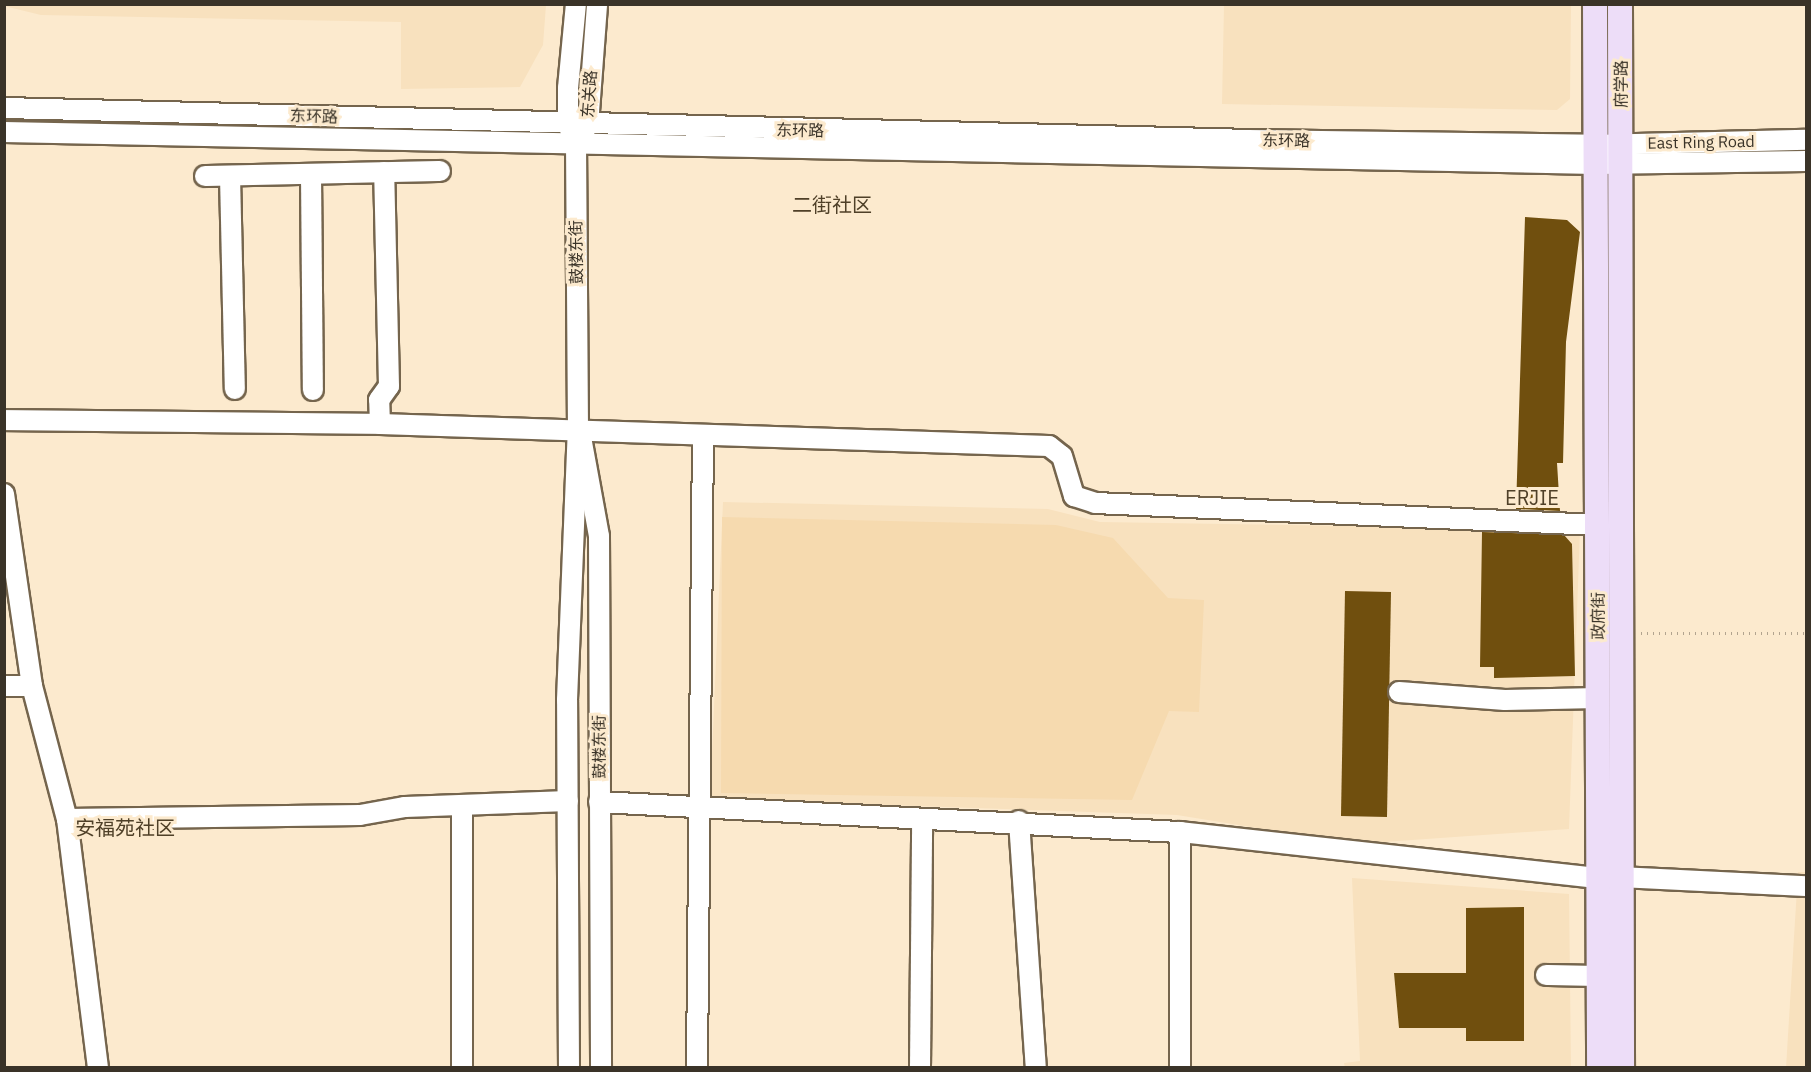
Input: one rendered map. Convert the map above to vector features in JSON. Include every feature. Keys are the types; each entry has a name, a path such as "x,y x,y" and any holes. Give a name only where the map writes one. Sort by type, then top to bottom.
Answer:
{"main road":[{"name":"府学路","path":"1595,4 1595,154"},
{"name":"府学路","path":"1620,4 1620,154"},
{"name":"政府街","path":"1595,154 1599,525 1598,698 1622,1068"},
{"name":"政府街","path":"1599,1068 1600,976 1609,877 1618,633 1620,154"}],"street":[{"name":"东关路","path":"576,4 568,124 576,146"},
{"name":"东关路","path":"576,146 588,124 597,4"},
{"name":"东环路","path":"4,108 1595,154"},
{"name":"东环路","path":"4,132 576,146 1595,154"},
{"name":"East Ring Road","path":"1620,154 1806,140"},
{"name":"鼓楼东街","path":"569,1068 568,801 578,429 576,146"},
{"name":"East Ring Road","path":"1595,154 1806,161"},
{"path":"205,176 440,171"},
{"path":"380,424 379,400 389,386 384,172"},
{"path":"310,174 313,390"},
{"path":"230,176 235,389"},
{"path":"4,420 380,424 1049,446 1062,456 1074,496 1095,503 1599,525"},
{"name":"鼓楼东街","path":"578,429 599,536 601,1068"},
{"path":"697,1068 703,436"},
{"path":"4,494 32,686 67,819 98,1068"},
{"path":"4,686 32,686"},
{"path":"1399,692 1505,700 1598,698"},
{"path":"67,819 360,815 462,805 568,801"},
{"path":"599,802 701,805 922,819 1019,821 1180,832 1334,854 1609,877 1806,886"},
{"path":"462,805 462,1068"},
{"path":"920,1068 922,819"},
{"path":"1019,821 1036,1068"},
{"path":"1180,832 1180,1068"},
{"path":"1546,975 1600,976"}],"path":[{"path":"1618,633 1806,633"}],"shaded area":[{"path":"546,5 543,45 520,87 401,89 401,22 41,15 4,6"},
{"path":"1224,5 1571,5 1570,99 1557,110 1222,104"},
{"path":"723,502 1048,509 1100,522 1580,530 1569,829 1355,844 1177,815 710,799"},
{"path":"722,517 1056,525 1113,538 1168,598 1204,600 1199,712 1169,711 1132,800 721,793"},
{"path":"1798,872 1806,872 1806,1067 1786,1068"},
{"path":"1352,878 1569,894 1571,1067 1345,1068 1344,1063 1360,1061"}],"building":[{"path":"1525,217 1567,220 1580,232 1566,342 1563,463 1557,463 1560,511 1516,509"},
{"path":"1482,532 1564,535 1572,544 1575,676 1494,678 1494,667 1480,667"},
{"path":"1345,591 1391,592 1387,817 1341,816"},
{"path":"1524,907 1524,1041 1466,1041 1466,1028 1399,1028 1394,973 1466,973 1466,908"}],"district":[{"name":"二街社区","path":"832,204"},
{"name":"ERJIE","path":"1532,497"},
{"name":"安福苑社区","path":"125,827"}]}
